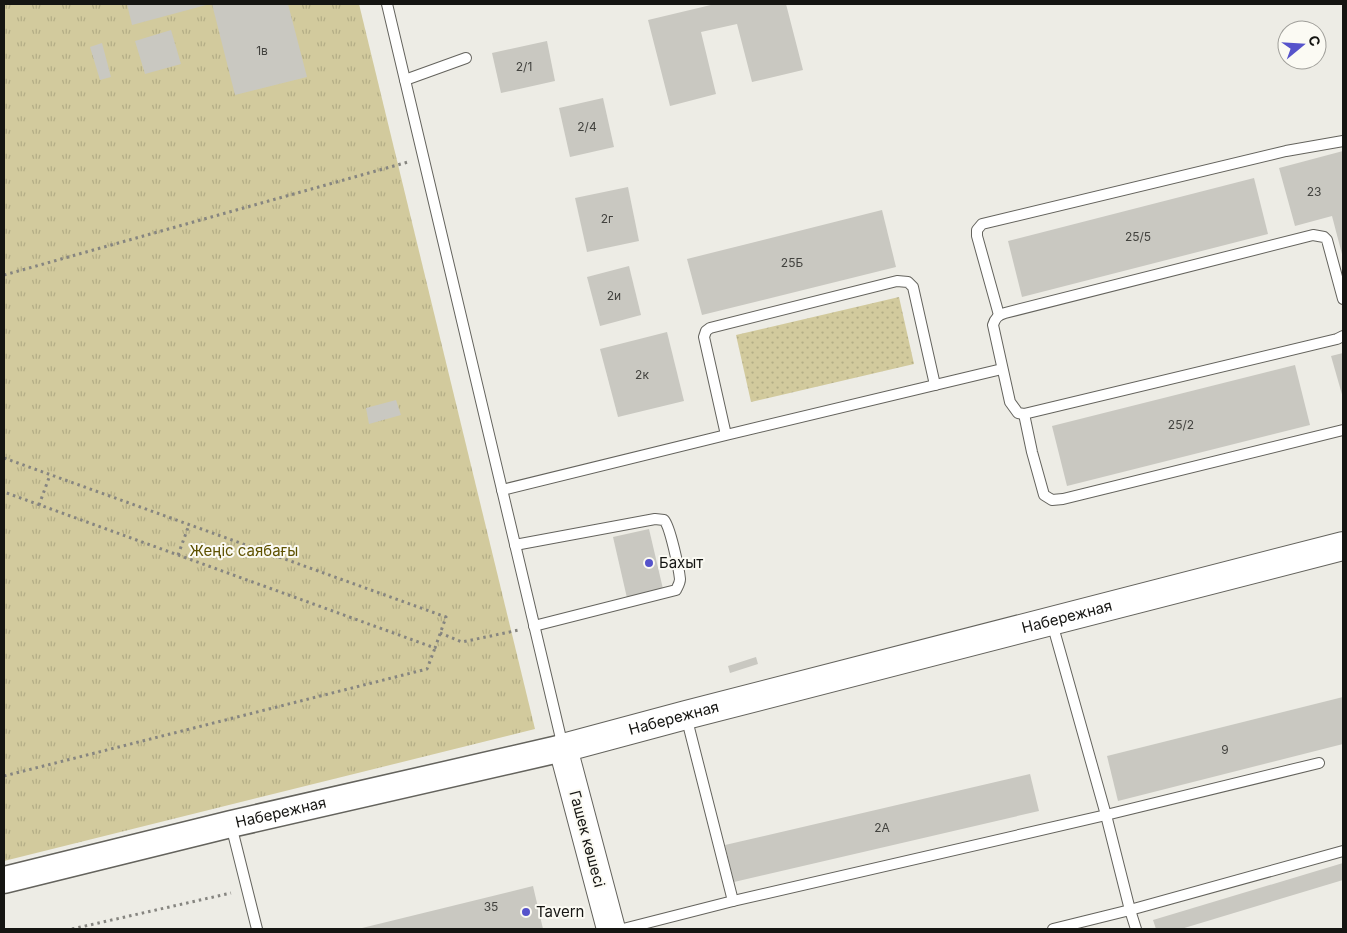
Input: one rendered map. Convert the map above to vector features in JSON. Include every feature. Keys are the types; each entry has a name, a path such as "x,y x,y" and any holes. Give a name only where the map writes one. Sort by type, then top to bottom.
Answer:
{"main road":[{"name":"Набережная","path":"563,748 686,714 1052,622 1343,546"},
{"name":"Гашек көшесі","path":"563,748 611,929"}],"street":[{"name":"Набережная","path":"4,880 231,824 563,748"}],"lane":[{"path":"387,4 563,748"},
{"path":"405,80 466,58"},
{"path":"999,315 977,236 977,230 982,224 1286,151 1343,142"},
{"path":"1343,299 1327,240 1324,237 1313,235 999,315 994,319 993,325 1002,369 1013,408 1018,413 1024,414 1327,342 1343,336"},
{"path":"726,435 704,337 708,329 713,326 897,281 908,282 912,287 935,385"},
{"path":"502,490 1002,369"},
{"path":"1024,414 1044,495 1052,500 1082,495 1343,430"},
{"path":"515,544 660,518 668,524 680,578 676,590 534,626"},
{"path":"1052,622 1136,929"},
{"path":"686,714 733,901"},
{"path":"623,929 733,901 1106,815 1320,763"},
{"path":"231,824 256,929"},
{"path":"1053,929 1130,910 1343,851"}],"path":[{"path":"4,275 424,158"},
{"path":"4,458 446,617 427,669 4,776"},
{"path":"39,505 50,475"},
{"path":"4,492 435,648"},
{"path":"178,555 189,525"},
{"path":"440,633 462,642 534,626"},
{"path":"72,929 247,889"}],"green space":[{"name":"Жеңіс саябағы","path":"4,4 359,4 535,729 4,861"},
{"path":"899,297 914,364 751,402 736,335"}],"building":[{"path":"127,4 210,4 132,25"},
{"path":"212,4 288,4 307,77 235,95"},
{"path":"715,4 786,4 803,70 752,82 737,24 701,32 716,94 670,106 648,20"},
{"path":"171,30 181,64 145,74 135,41"},
{"path":"547,41 555,81 501,93 492,53"},
{"path":"102,43 111,77 100,80 90,47"},
{"path":"603,98 614,147 570,157 559,108"},
{"path":"1343,151 1343,258 1332,216 1295,226 1279,168"},
{"path":"1254,178 1268,234 1022,297 1008,241"},
{"path":"628,187 639,241 587,252 575,198"},
{"path":"882,210 896,267 702,315 687,259"},
{"path":"629,266 641,315 600,326 587,277"},
{"path":"667,332 684,401 618,417 600,349"},
{"path":"1343,353 1343,398 1331,356"},
{"path":"1295,365 1310,425 1067,486 1052,426"},
{"path":"396,400 401,415 369,424 366,408"},
{"path":"649,529 663,589 627,598 613,537"},
{"path":"756,657 758,664 730,673 728,666"},
{"path":"1343,697 1343,744 1118,801 1107,756"},
{"path":"1030,774 1039,811 734,882 725,845"},
{"path":"1343,863 1343,880 1181,929 1156,929 1153,920"},
{"path":"533,886 543,929 358,929"}],"place":[{"name":"Бахыт","path":"649,563"},
{"name":"Tavern","path":"526,912"}]}
